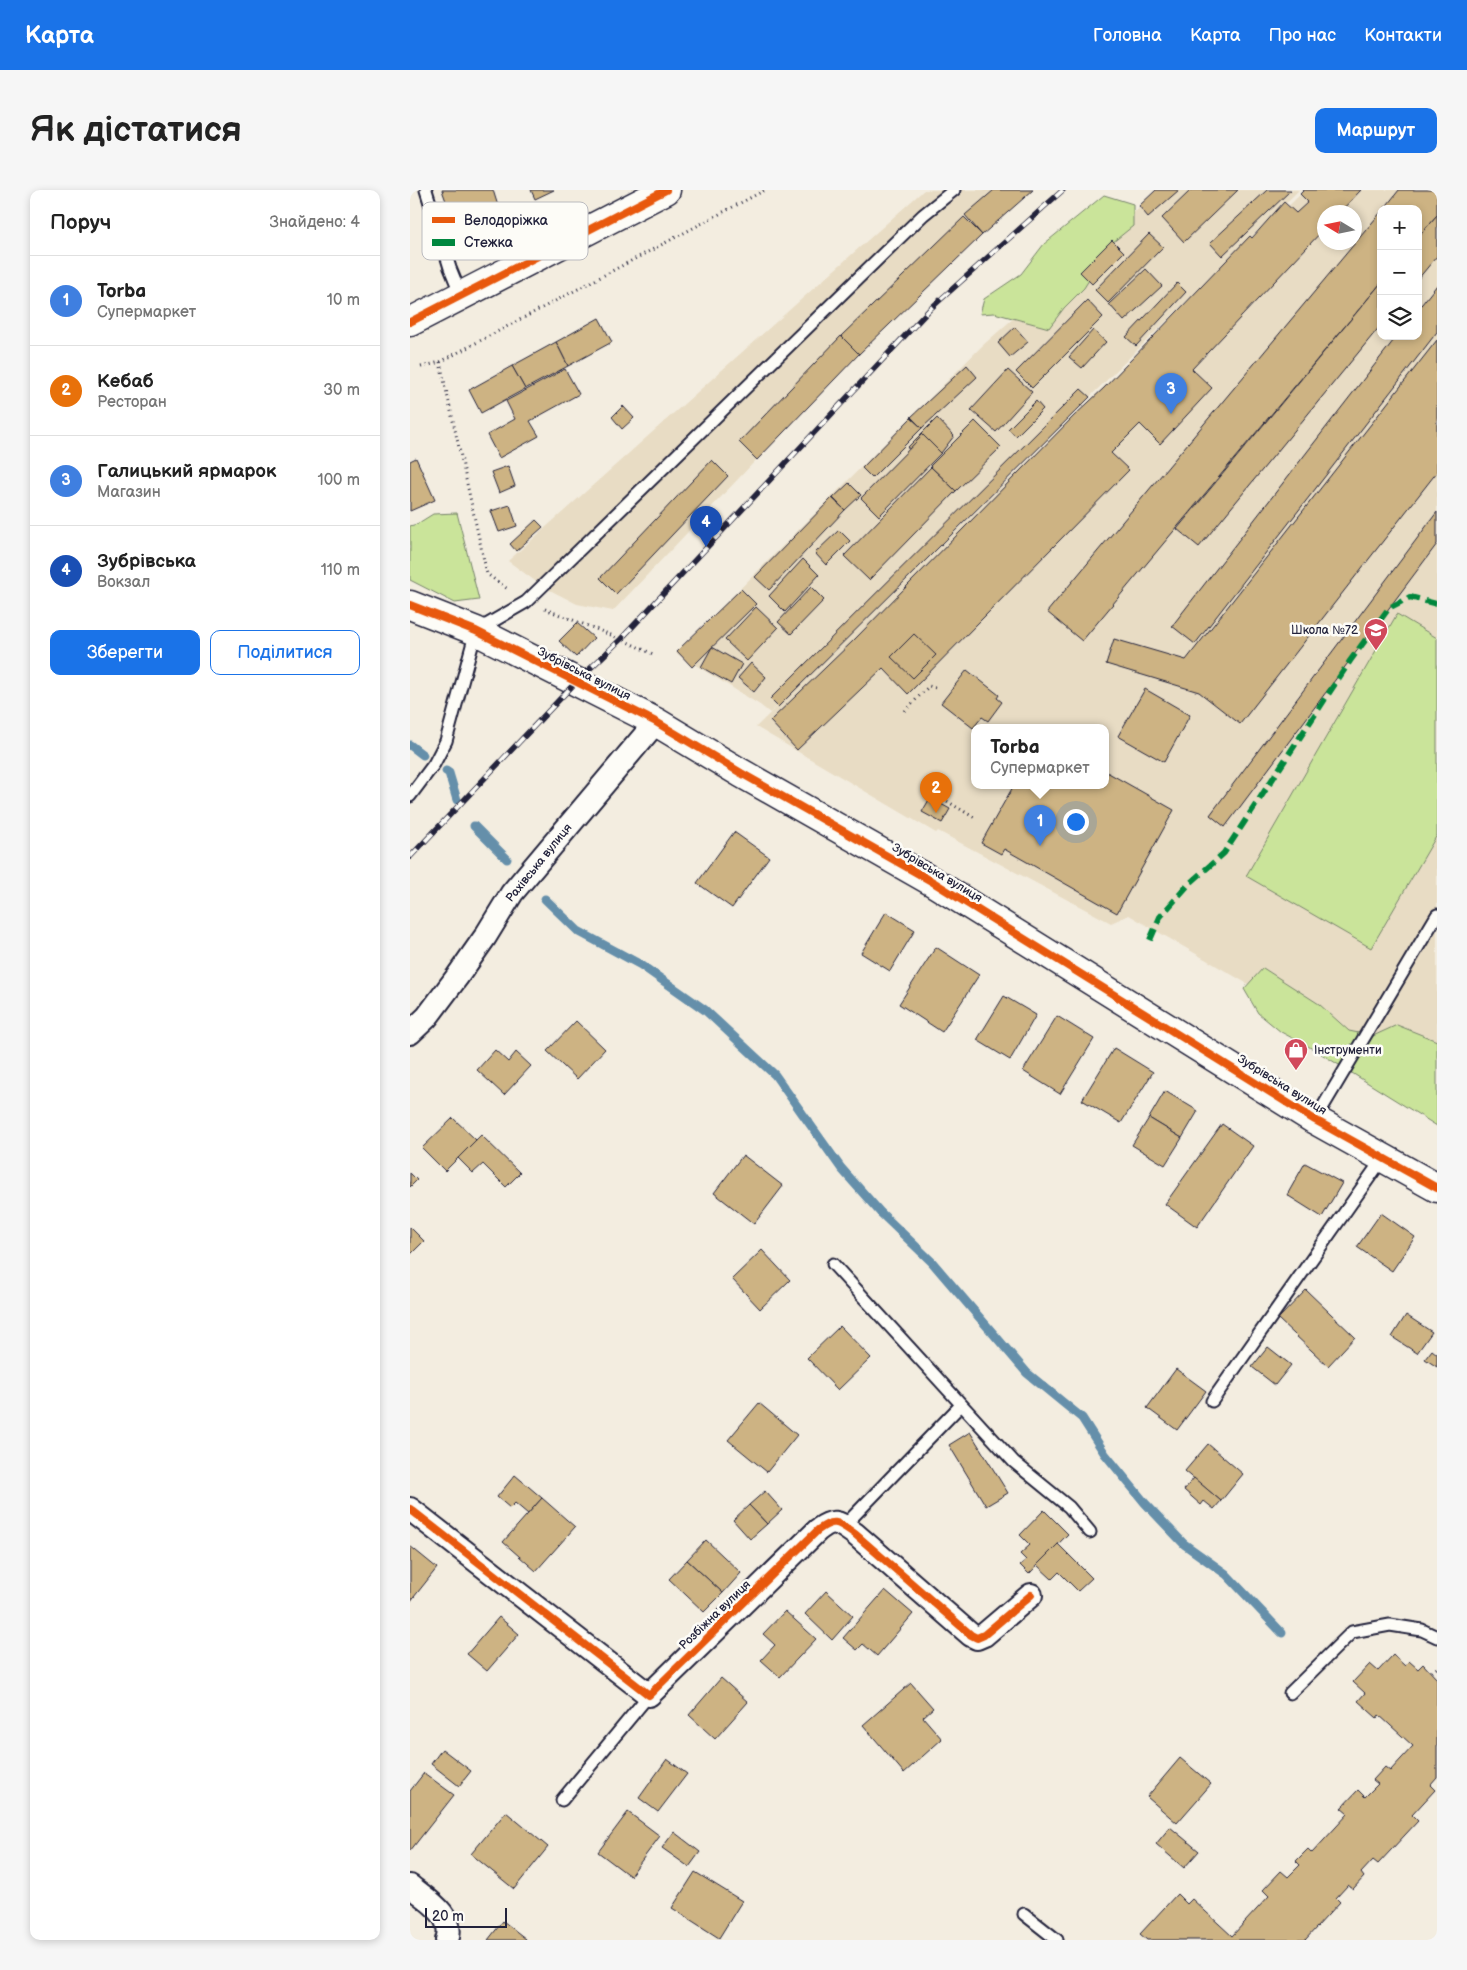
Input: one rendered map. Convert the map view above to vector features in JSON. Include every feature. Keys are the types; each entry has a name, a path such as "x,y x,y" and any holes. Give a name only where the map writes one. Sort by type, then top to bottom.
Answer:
{"street":[{"path":"588,230 666,190"},
{"path":"410,322 529,260"},
{"name":"Зубрівська вулиця","path":"410,606 476,631 656,722 933,882 1316,1120 1437,1188"},
{"name":"Рахівська вулиця","path":"410,1034 427,1017 457,977 485,937 512,893 656,722"},
{"path":"410,1509 649,1695"},
{"name":"Розбіжна вулиця","path":"649,1695 818,1530 827,1523 841,1523 844,1526"},
{"path":"844,1526 971,1635 977,1638 984,1635 1031,1595"},
{"path":"410,1886 436,1907 446,1919 449,1926 447,1940"}],"lane":[{"path":"426,190 430,202"},
{"path":"410,796 434,764 446,741 476,631 526,602 923,215 954,190"},
{"path":"448,260 461,295"},
{"path":"1316,1120 1437,915"},
{"path":"1212,1400 1383,1158"},
{"path":"833,1264 1014,1462 1069,1507 1090,1532"},
{"path":"844,1526 961,1405"},
{"path":"1290,1694 1352,1632 1390,1625 1422,1630 1437,1637"},
{"path":"562,1800 649,1695"},
{"path":"1024,1914 1057,1940"}],"path":[{"path":"421,366 438,362 764,190"},
{"path":"438,362 487,574 526,602 621,639 653,654"},
{"path":"905,711 929,686 936,688"},
{"path":"930,791 975,818"},
{"path":"1432,1672 1437,1668"}],"shaded area":[{"path":"924,190 1024,190 958,247 613,611 577,604 542,586 508,561"},
{"path":"1159,190 1299,190 770,713 676,653 982,346"},
{"path":"1305,190 1437,190 1437,1094 1129,915 1111,923 938,831 936,833 756,727"}],"green space":[{"path":"1104,195 1133,204 1133,226 1112,243 1084,288 1064,308 1049,328 994,313 980,314 984,299 1021,274 1044,244"},
{"path":"457,513 479,600 455,603 410,580 410,526 433,514"},
{"path":"1397,614 1437,638 1437,835 1371,948 1246,876"},
{"path":"1263,968 1319,1004 1349,1031 1373,1036 1397,1025 1437,1041 1437,1126 1315,1050 1281,1032 1258,1013 1244,989"}],"building":[{"path":"442,190 493,190 497,202 446,202"},
{"path":"531,190 554,190 535,199"},
{"path":"994,190 1033,190 982,235 965,215"},
{"path":"1156,190 1179,190 1148,217 1139,206"},
{"path":"1191,190 1238,190 1184,242 1162,218"},
{"path":"1267,190 1291,190 1222,256 1210,243"},
{"path":"1304,190 1361,190 1347,205 1317,205 1317,236 1192,369 1212,388 1160,444 1140,424 1111,453 1129,470 908,694 883,668 797,750 770,721 854,640 1074,416 1104,388 1250,236 1252,238 1284,202 1296,213 1308,202 1300,194"},
{"path":"1399,190 1437,190 1437,215 1422,232 1422,205 1387,205"},
{"path":"1437,215 1437,256 1422,274 1422,250 1422,232"},
{"path":"964,217 982,235 859,354 841,336"},
{"path":"1377,217 1377,288 1082,641 1047,612 1349,250 1362,250 1362,235"},
{"path":"1149,234 1163,247 1108,303 1095,290"},
{"path":"1112,240 1124,252 1092,284 1080,272"},
{"path":"1146,269 1162,286 1124,321 1109,304"},
{"path":"1177,283 1186,292 1136,346 1126,337"},
{"path":"1437,285 1437,332 1195,644 1172,626 1394,340 1422,340 1422,304"},
{"path":"1377,288 1377,330 1199,547 1177,529"},
{"path":"1087,300 1103,317 1032,388 1016,372"},
{"path":"599,318 612,342 568,366 556,342"},
{"path":"1015,327 1028,342 1010,357 998,343"},
{"path":"1093,330 1106,342 1082,368 1069,357"},
{"path":"841,336 859,354 757,460 739,442"},
{"path":"1437,340 1437,472 1240,724 1199,692 1106,664 1114,639 1186,660"},
{"path":"556,342 568,366 525,389 512,366"},
{"path":"967,365 977,377 922,428 911,417"},
{"path":"512,366 525,389 481,413 469,390"},
{"path":"565,369 579,394 530,421 539,436 499,458 487,435 515,419 506,401"},
{"path":"1008,370 1032,392 996,432 971,410"},
{"path":"1081,389 1090,397 778,707 770,699"},
{"path":"1036,401 1043,409 1016,436 1008,429"},
{"path":"623,406 634,418 622,429 612,417"},
{"path":"911,418 922,428 872,478 862,468"},
{"path":"937,418 954,436 941,453 907,448"},
{"path":"975,421 1001,447 956,491 930,466"},
{"path":"923,435 941,453 879,516 861,498"},
{"path":"416,458 435,500 410,511 410,461"},
{"path":"712,460 728,476 616,594 600,578"},
{"path":"508,466 515,486 499,493 491,472"},
{"path":"931,467 956,491 869,580 844,556"},
{"path":"849,483 861,495 845,510 833,498"},
{"path":"832,498 845,510 769,590 755,577"},
{"path":"510,505 517,526 499,532 491,511"},
{"path":"1437,512 1437,544 1225,827 1210,815"},
{"path":"536,520 543,527 516,551 510,544"},
{"path":"839,530 850,541 826,565 815,553"},
{"path":"803,559 819,575 785,612 769,596"},
{"path":"811,587 824,600 791,634 778,622"},
{"path":"741,589 756,604 692,667 677,651"},
{"path":"756,607 778,628 747,661 725,640"},
{"path":"577,623 594,638 576,657 559,641"},
{"path":"914,634 936,655 913,678 891,657"},
{"path":"712,647 742,664 731,684 701,667"},
{"path":"751,663 766,677 754,692 738,678"},
{"path":"967,670 999,695 997,698 1002,702 988,721 982,717 976,724 971,724 971,726 941,703"},
{"path":"1145,689 1190,715 1164,762 1118,736"},
{"path":"1109,773 1174,810 1117,913 1004,849 1001,854 981,843 1012,789 1109,789"},
{"path":"930,798 950,809 942,823 922,812"},
{"path":"734,832 769,857 732,908 697,883"},
{"path":"886,912 915,930 890,971 861,953"},
{"path":"936,947 979,975 942,1032 899,1004"},
{"path":"1004,996 1036,1015 1010,1060 977,1040"},
{"path":"1057,1016 1094,1039 1060,1094 1023,1071"},
{"path":"576,1021 605,1049 577,1079 547,1051"},
{"path":"1114,1048 1153,1072 1121,1123 1082,1100"},
{"path":"495,1050 508,1062 516,1052 531,1066 504,1095 477,1070"},
{"path":"1165,1091 1198,1111 1182,1138 1149,1118"},
{"path":"453,1118 476,1140 445,1171 422,1148"},
{"path":"1149,1118 1182,1138 1165,1165 1132,1145"},
{"path":"1222,1124 1253,1146 1197,1227 1165,1204"},
{"path":"481,1135 520,1173 506,1187 483,1164 473,1173 458,1158"},
{"path":"743,1155 783,1186 754,1224 714,1193"},
{"path":"1305,1163 1342,1183 1322,1217 1287,1195"},
{"path":"410,1173 417,1180 410,1187"},
{"path":"1381,1213 1415,1237 1392,1271 1357,1247"},
{"path":"410,1227 424,1241 410,1255"},
{"path":"762,1250 790,1280 760,1309 732,1279"},
{"path":"1306,1290 1355,1337 1328,1366 1278,1319"},
{"path":"1406,1315 1432,1332 1417,1353 1392,1337"},
{"path":"840,1326 871,1358 838,1390 807,1358"},
{"path":"1268,1347 1291,1365 1275,1385 1252,1367"},
{"path":"1432,1350 1437,1354 1437,1367 1425,1359"},
{"path":"1176,1369 1206,1391 1177,1430 1147,1408"},
{"path":"759,1403 797,1435 767,1472 728,1440"},
{"path":"970,1432 1008,1493 986,1506 949,1445"},
{"path":"1208,1444 1243,1474 1221,1501 1185,1471"},
{"path":"515,1475 542,1498 528,1514 515,1503 510,1508 497,1497"},
{"path":"1194,1478 1221,1501 1214,1509 1204,1501 1201,1505 1184,1490"},
{"path":"765,1491 782,1510 767,1524 749,1505"},
{"path":"542,1498 575,1527 536,1571 503,1542"},
{"path":"749,1505 767,1524 750,1539 733,1520"},
{"path":"1044,1510 1068,1534 1029,1574 1020,1565 1026,1560 1020,1554 1030,1545 1020,1535"},
{"path":"706,1540 741,1573 723,1593 687,1560"},
{"path":"1058,1544 1092,1578 1078,1591 1059,1572 1052,1579 1037,1565"},
{"path":"410,1546 437,1568 410,1602"},
{"path":"687,1560 723,1593 704,1612 669,1579"},
{"path":"885,1590 913,1614 877,1656 863,1644 857,1650 843,1638"},
{"path":"826,1591 853,1616 832,1640 805,1614"},
{"path":"785,1611 816,1639 780,1677 761,1660 775,1645 763,1634"},
{"path":"499,1617 519,1634 487,1671 467,1654"},
{"path":"1393,1655 1405,1666 1409,1661 1418,1669 1423,1664 1437,1679 1437,1777 1430,1785 1435,1790 1412,1815 1418,1821 1378,1864 1373,1860 1361,1873 1364,1877 1353,1889 1348,1885 1336,1898 1340,1902 1305,1940 1147,1940 1140,1934 1177,1894 1187,1904 1192,1899 1232,1936 1269,1896 1263,1890 1281,1871 1288,1877 1300,1865 1296,1861 1308,1849 1312,1853 1348,1814 1341,1808 1358,1790 1365,1797 1378,1784 1373,1780 1385,1767 1390,1771 1413,1746 1379,1715 1377,1718 1358,1701 1365,1693 1353,1682 1370,1664 1378,1671"},
{"path":"721,1678 748,1702 715,1739 689,1715"},
{"path":"911,1683 933,1708 923,1717 942,1739 904,1773 863,1725"},
{"path":"442,1749 471,1771 459,1786 431,1764"},
{"path":"1180,1758 1211,1784 1177,1823 1147,1797"},
{"path":"667,1759 687,1774 658,1812 639,1798"},
{"path":"424,1773 454,1795 410,1851 410,1791"},
{"path":"506,1812 548,1847 514,1889 471,1854"},
{"path":"628,1812 660,1836 630,1876 598,1852"},
{"path":"1170,1827 1199,1851 1184,1868 1156,1844"},
{"path":"674,1832 700,1852 689,1867 662,1848"},
{"path":"695,1872 742,1901 719,1938 672,1908"},
{"path":"503,1921 526,1939 526,1940 488,1940"}],"waterway":[{"path":"410,745 423,755"},
{"path":"446,771 449,773 457,800"},
{"path":"474,826 507,859"},
{"path":"545,899 578,931 641,965 705,1010 775,1075 841,1168 880,1212 932,1262 1027,1373 1082,1418 1105,1454 1145,1503 1184,1544 1226,1574 1282,1633"}],"railway":[{"path":"410,857 575,683 621,639 930,309 1063,190"}],"marked path":[{"path":"1150,940 1160,917 1188,885 1224,853 1350,661 1389,608 1410,597 1437,604"}],"cycle path":[{"path":"588,230 666,190"},
{"path":"410,322 530,260"},
{"path":"410,605 476,631 656,722 741,773 933,882 1315,1120 1437,1188"},
{"path":"410,1509 649,1695 818,1530 829,1524 841,1524 855,1534 971,1635 977,1638 984,1635 1031,1595"}],"place":[{"name":"Галицький ярмарок","path":"1171,414"},
{"name":"Зубрівська","path":"706,547"},
{"name":"Школа №72","path":"1376,651"},
{"name":"Кебаб","path":"936,813"},
{"name":"Torba","path":"1040,846"},
{"name":"Інструменти","path":"1296,1071"}]}
